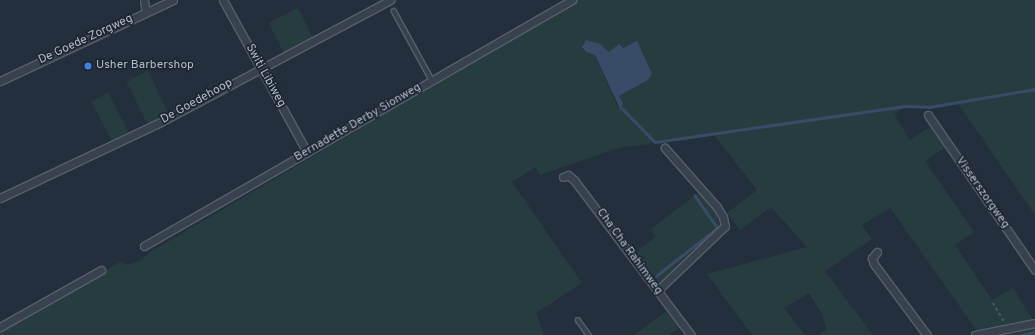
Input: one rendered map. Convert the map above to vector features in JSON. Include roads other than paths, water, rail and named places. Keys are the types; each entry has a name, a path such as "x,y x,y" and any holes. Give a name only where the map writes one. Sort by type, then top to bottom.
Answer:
{"street":[{"path":"144,0 146,12"},
{"name":"De Goede Zorgweg","path":"0,81 173,0"},
{"name":"Switi Libiweg","path":"223,0 307,152"},
{"name":"De Goedehoop","path":"0,198 159,124 390,0"},
{"name":"Bernadette Derby Sionweg","path":"144,246 572,0"},
{"name":"Visserszorgweg","path":"928,116 1035,270"},
{"path":"657,291 666,280 726,226 724,217 717,207 665,148"},
{"name":"Cha Cha Rahimweg","path":"563,177 568,176 574,180 691,335"},
{"path":"876,252 872,258 874,264 927,335"},
{"path":"0,327 101,270"},
{"path":"975,335 1035,323"}],"lane":[{"path":"394,11 432,80"},
{"path":"578,320 589,335"}],"water":[{"path":"586,40 600,44 609,52 619,44 623,48 637,41 652,74 648,80 619,96 623,103 621,111 595,55 586,52 582,47"}],"waterway":[{"path":"623,109 655,142 906,106 929,107 1035,89"},
{"path":"656,276 717,228 695,196"},
{"path":"1022,335 1035,332"}],"place":[{"name":"Usher Barbershop","path":"88,66"}]}
